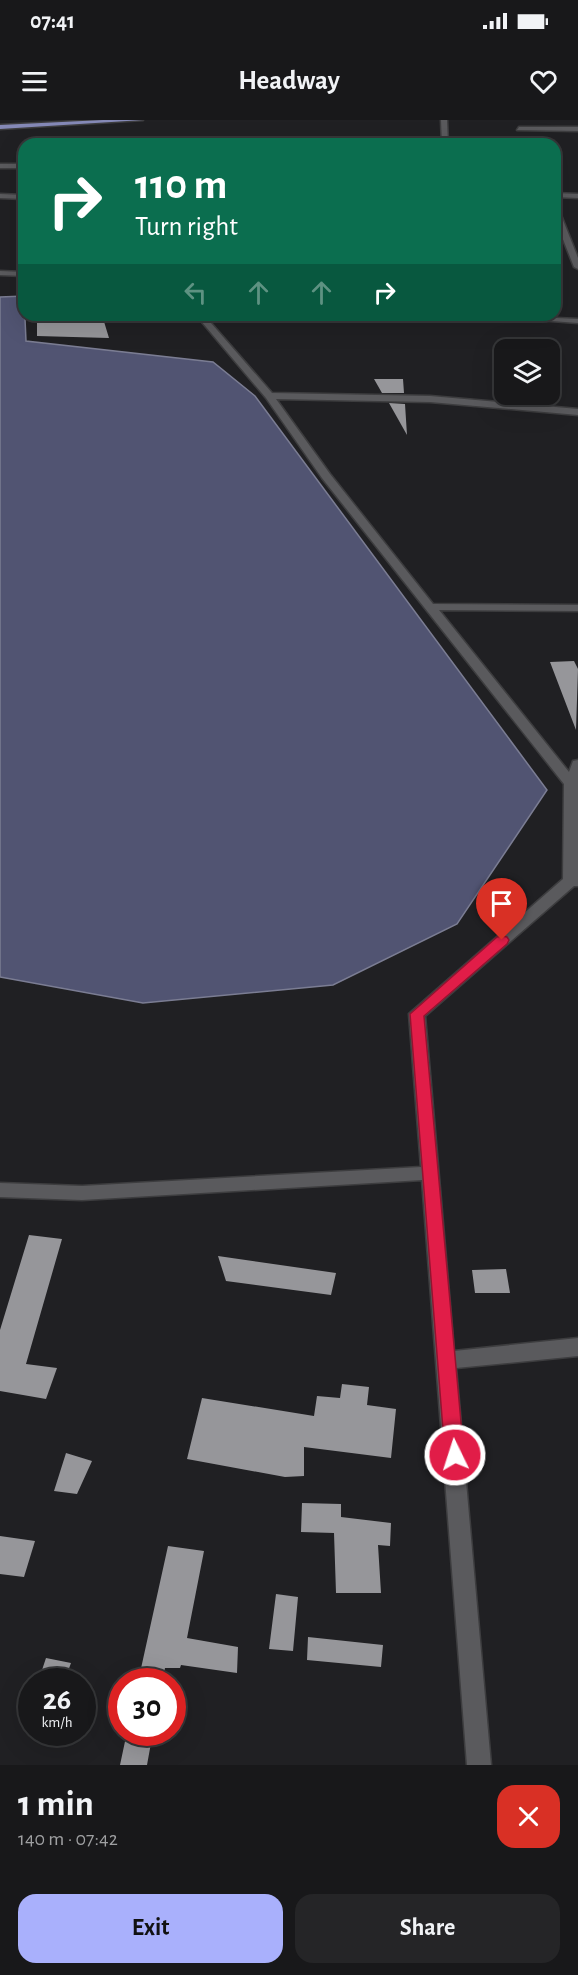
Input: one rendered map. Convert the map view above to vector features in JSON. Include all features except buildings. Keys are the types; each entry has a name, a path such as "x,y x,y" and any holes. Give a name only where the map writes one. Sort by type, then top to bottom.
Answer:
{"main road":[{"path":"0,125 49,120"},
{"path":"0,125 140,120"}],"street":[{"path":"444,120 445,138"},
{"path":"515,120 521,132 578,129"},
{"path":"0,166 18,166"},
{"path":"561,195 578,196"},
{"path":"0,196 18,197"},
{"path":"563,230 578,267"},
{"path":"0,273 18,274"},
{"path":"561,320 578,321"},
{"path":"205,321 269,396 326,476 571,784"},
{"path":"269,396 430,399 578,412"},
{"path":"429,607 578,608"},
{"path":"479,1765 417,1014 574,881 571,784 578,764"},
{"path":"0,1190 82,1193 431,1173"},
{"path":"447,1360 578,1347"}],"water":[{"path":"18,296 18,321 25,321 26,341 213,362 255,396 547,790 457,924 333,985 143,1003 0,977 0,297"}],"route":[{"path":"455,1455 417,1014 502,940"}]}
